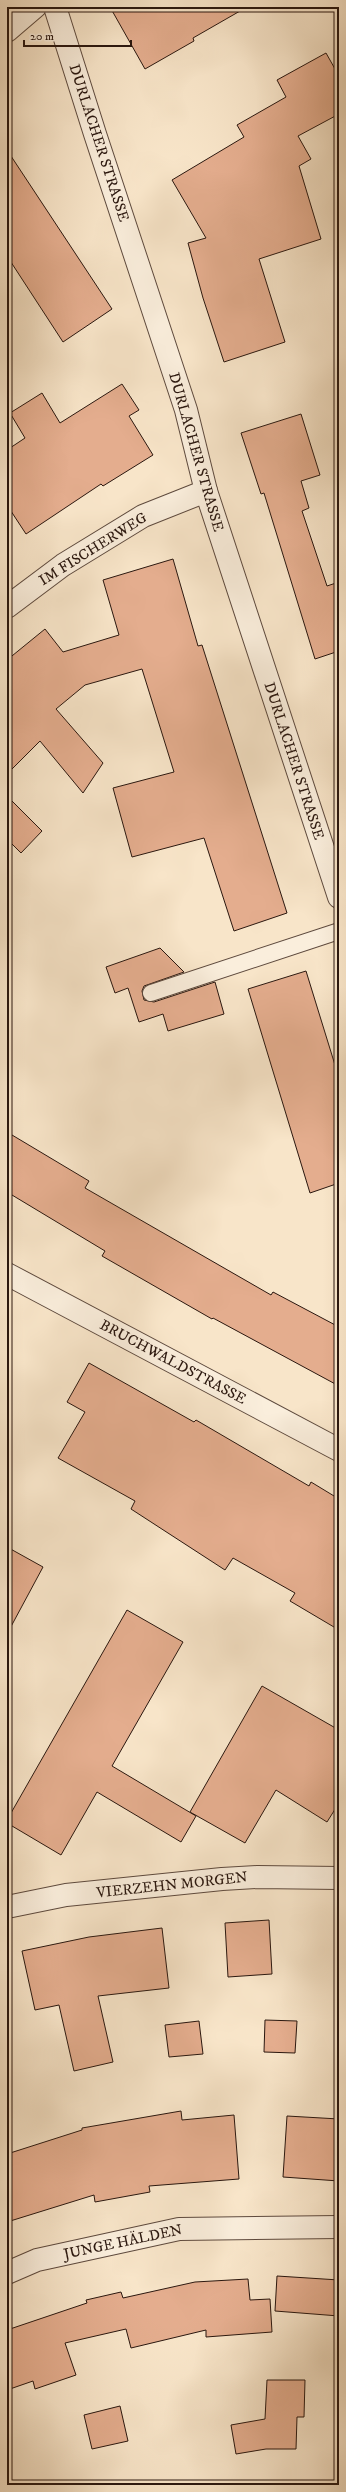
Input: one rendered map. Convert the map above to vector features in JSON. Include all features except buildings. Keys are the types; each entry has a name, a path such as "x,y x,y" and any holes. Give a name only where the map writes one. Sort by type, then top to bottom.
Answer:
{"street":[{"path":"7,30 35,7"},
{"name":"DURLACHER STRASSE","path":"56,7 95,134 186,410 206,491 339,897"},
{"name":"IM FISCHERWEG","path":"7,606 63,565 143,516 206,491"},
{"name":"BRUCHWALDSTRASSE","path":"7,1274 339,1450"},
{"name":"VIERZEHN MORGEN","path":"7,1907 66,1895 257,1876 339,1878"},
{"name":"JUNGE HÄLDEN","path":"7,2273 37,2260 179,2228 339,2227"}],"lane":[{"path":"151,993 339,931"}]}
